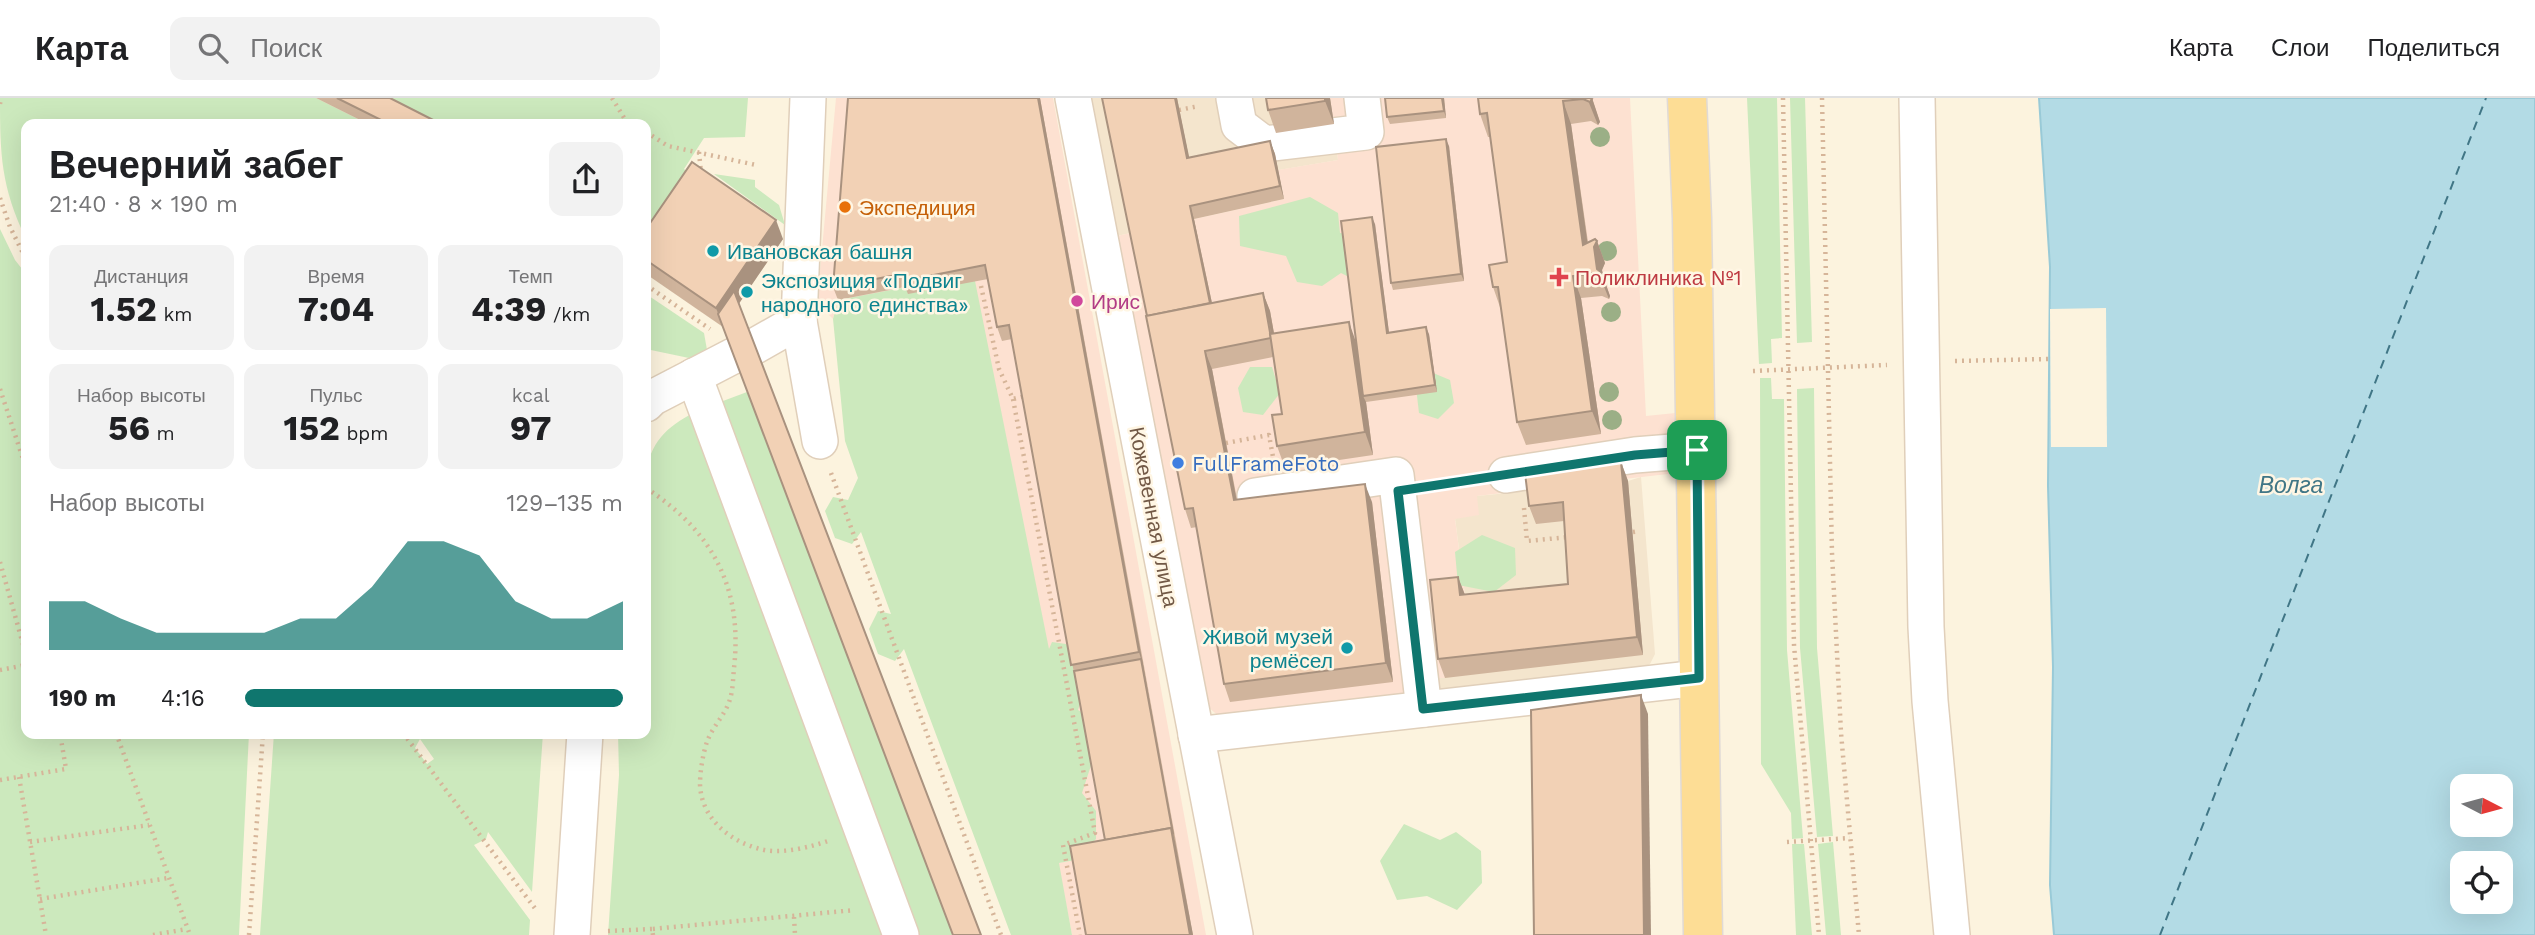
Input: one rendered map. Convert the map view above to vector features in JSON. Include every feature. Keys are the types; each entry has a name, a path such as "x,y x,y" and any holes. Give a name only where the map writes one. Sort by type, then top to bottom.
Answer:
{"main road":[{"path":"1686,98 1692,218 1697,450 1703,935"}],"street":[{"path":"808,98 799,321 820,441"},
{"name":"Кожевенная улица","path":"1073,98 1236,935"},
{"path":"1234,98 1239,125 1264,144 1366,132 1362,98"},
{"path":"1917,98 1926,627 1952,935"},
{"path":"651,399 799,321"},
{"path":"726,360 863,830 901,935"},
{"path":"1513,474 1635,455 1697,450"},
{"path":"1255,496 1396,475 1423,709"},
{"path":"1196,735 1699,678"},
{"path":"558,928 584,739"}],"path":[{"path":"0,104 1,98"},
{"path":"612,98 625,119"},
{"path":"1783,98 1794,645 1819,935"},
{"path":"1822,98 1832,553 1858,935"},
{"path":"651,135 668,146 755,164"},
{"path":"699,152 701,175"},
{"path":"0,198 21,249"},
{"path":"981,286 999,369 1013,399 1095,833 1063,845 1080,935"},
{"path":"651,288 712,330 726,360"},
{"path":"1953,361 2049,359"},
{"path":"1753,371 1896,365"},
{"path":"0,389 21,453"},
{"path":"1013,399 1025,396"},
{"path":"1226,443 1269,435"},
{"path":"820,441 1001,935"},
{"path":"1398,491 1513,474 1527,541 1570,537"},
{"path":"651,491 668,502 705,537 720,566 734,607 737,646 730,700 707,742 700,784 706,812 723,832 762,850 810,847 863,830"},
{"path":"1633,531 1639,531"},
{"path":"0,562 21,637"},
{"path":"1056,628 1067,626"},
{"path":"0,670 21,666"},
{"path":"0,780 66,769 61,739"},
{"path":"118,739 190,935"},
{"path":"249,935 263,739"},
{"path":"408,739 558,928"},
{"path":"19,777 46,935"},
{"path":"30,842 149,825"},
{"path":"1787,842 1850,838"},
{"path":"40,899 168,878"},
{"path":"608,932 652,932 828,913"},
{"path":"793,917 795,935"},
{"path":"153,935 187,929"}],"shaded area":[{"path":"836,98 1053,98 1206,935 1072,935 1058,863 1090,857 838,300 833,319 817,303"},
{"path":"1091,98 1330,98 1338,160 1279,170 1284,199 1117,236"},
{"path":"1330,98 1630,98 1646,416 1695,411 1694,471 1477,496 1479,515 1455,519 1465,595 1436,599 1445,678 1436,678 1440,691 1222,719 1207,706 1117,236 1284,199 1278,170 1338,160"},
{"path":"1641,477 1655,654 1650,664 1644,667 1440,691 1436,678 1445,678 1465,595 1455,518 1477,496 1628,481"}],"green space":[{"path":"0,98 316,98 358,119 21,119 21,227 7,186"},
{"path":"369,98 748,98 745,137 704,138 684,169 698,181 651,234 651,119 410,119"},
{"path":"1747,98 1777,98 1782,338 1771,339 1772,363 1759,364"},
{"path":"1790,98 1805,98 1812,342 1797,343"},
{"path":"714,174 755,180 755,187 779,205 785,225"},
{"path":"1310,197 1338,213 1340,233 1370,237 1359,282 1341,273 1322,286 1297,282 1286,256 1240,246 1239,216"},
{"path":"0,229 21,268 21,739 249,739 239,935 0,935"},
{"path":"975,281 1049,649 1052,642 1066,644 1087,681 1078,710 1094,719 1098,744 1082,793 1096,811 1096,839 1075,860 1059,863 1072,935 1011,935 904,649 895,661 878,654 869,629 878,611 891,614 861,532 852,544 835,538 825,511 833,497 848,500 858,478 845,441 833,319 838,300 907,287"},
{"path":"651,297 704,333 707,350 689,358 651,350"},
{"path":"1250,367 1272,367 1280,393 1263,415 1243,412 1238,388"},
{"path":"1426,370 1450,380 1454,403 1438,419 1419,413 1415,379"},
{"path":"1760,378 1771,378 1772,399 1784,399 1787,650 1803,838 1792,839 1791,813 1761,764"},
{"path":"1814,388 1817,648 1833,836 1817,837 1800,648 1797,389"},
{"path":"747,392 953,935 913,935 715,404"},
{"path":"699,410 892,935 608,935 619,775 618,739 651,739 651,454 664,433"},
{"path":"1482,535 1515,548 1516,575 1494,592 1458,585 1455,552"},
{"path":"274,739 420,739 543,739 532,892 488,832 486,839 474,845 530,920 529,935 260,935","holes":["420,739 434,759 427,764 415,748"]},
{"path":"1404,824 1440,840 1456,832 1481,851 1482,883 1457,910 1427,896 1397,900 1380,861"},
{"path":"1833,842 1841,935 1826,935 1818,844"},
{"path":"1792,844 1804,844 1812,935 1796,935"}],"water":[{"name":"Волга","path":"2039,98 2535,98 2535,935 2054,935 2050,885 2053,667 2048,486 2050,267"}],"pier":[{"path":"2106,308 2107,447 2051,447 2050,309"}],"building":[{"path":"337,98 390,98 431,119 379,119"},
{"path":"848,98 1038,98 1139,652 1071,665 1009,325 997,327 985,265 903,281 902,274 833,287"},
{"path":"1102,98 1175,98 1187,158 1270,141 1280,186 1190,206 1210,303 1147,316"},
{"path":"1266,98 1325,98 1325,101 1268,110"},
{"path":"1385,98 1442,98 1444,111 1387,117"},
{"name":"Поликлиника №1","path":"1478,98 1592,99 1590,102 1583,99 1563,101 1583,245 1595,239 1597,241 1594,247 1597,269 1602,273 1600,276 1594,273 1573,276 1592,411 1517,422 1498,287 1493,287 1489,265 1507,262 1487,113 1480,114"},
{"path":"1446,139 1461,274 1391,283 1376,147"},
{"name":"Ивановская башня","path":"692,162 776,220 716,308 651,263 651,222"},
{"path":"1372,217 1387,333 1426,327 1435,385 1363,396 1341,221"},
{"path":"734,291 981,935 953,935 718,314"},
{"path":"1263,293 1271,338 1205,351 1234,500 1365,484 1386,663 1224,684 1193,508 1185,509 1146,316"},
{"path":"1349,322 1365,432 1277,446 1272,415 1282,414 1270,334"},
{"path":"1621,462 1637,637 1438,659 1430,580 1458,577 1460,595 1568,584 1563,502 1529,506 1525,473"},
{"path":"1141,659 1173,834 1171,828 1105,840 1074,671"},
{"path":"1641,695 1644,935 1534,935 1531,710"},
{"path":"1171,828 1190,935 1086,935 1070,846"}],"ferry route":[{"path":"2160,935 2486,98"}],"place":[{"name":"Экспедиция","path":"845,207"},
{"name":"Ивановская башня","path":"713,251"},
{"name":"Поликлиника №1","path":"1559,277"},
{"name":"Экспозиция «Подвиг народного единства»","path":"747,292"},
{"name":"Ирис","path":"1077,301"},
{"name":"FullFrameFoto","path":"1178,463"},
{"name":"Живой музей ремёсел","path":"1347,648"}],"route":[{"path":"1697,450 1699,678 1423,709 1398,491 1635,455 1697,450"}]}
